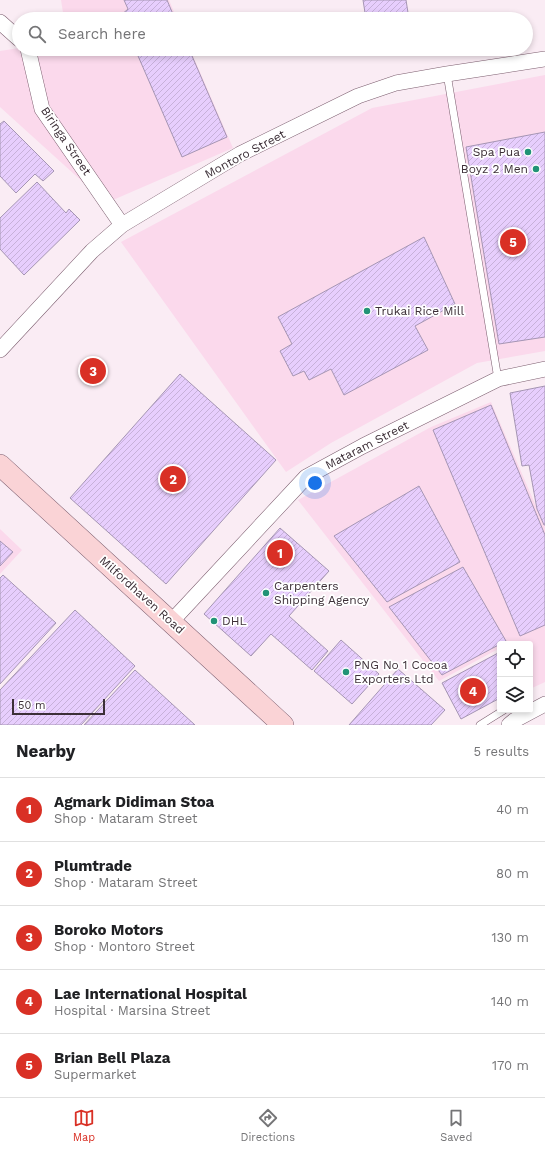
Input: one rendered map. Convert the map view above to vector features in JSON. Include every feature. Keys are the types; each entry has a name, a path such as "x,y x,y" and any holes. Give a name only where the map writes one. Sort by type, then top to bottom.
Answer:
{"main road":[{"name":"Milfordhaven Road","path":"0,465 283,725"}],"street":[{"path":"0,22 12,33"},
{"name":"Biringa Street","path":"30,56 42,109 122,225"},
{"name":"Montoro Street","path":"0,350 92,252 122,225 240,154 358,96 396,84 447,74 545,59"},
{"name":"Mataram Street","path":"172,622 306,477 363,446 498,379 545,369"},
{"path":"509,725 538,705"}],"lane":[{"path":"447,74 498,379"},
{"path":"480,725 499,713"}],"shaded area":[{"path":"61,0 169,0 174,12 63,12"},
{"path":"12,49 12,56 193,56 233,148 106,203 0,107 0,51"},
{"path":"545,75 545,351 477,363 331,443 286,472 121,242 372,108"},
{"path":"491,402 545,527 545,682 533,688 533,641 497,641 497,650 439,681 298,500 431,427"},
{"path":"0,529 22,550 0,574"}],"building":[{"path":"124,0 167,0 172,12 125,12 128,9"},
{"path":"363,0 406,0 408,12 365,12"},
{"path":"138,56 192,56 227,137 182,157"},
{"path":"4,121 54,171 43,181 35,174 16,193 0,176 0,124"},
{"path":"545,132 545,337 499,344 466,147"},
{"path":"37,182 66,213 69,209 80,220 24,275 0,249 0,218"},
{"name":"Trukai Rice Mill","path":"424,237 455,304 415,326 428,350 344,395 331,369 309,380 304,371 293,376 280,351 292,344 278,317"},
{"path":"180,374 276,460 166,584 70,498"},
{"path":"545,386 544,525 537,509 529,465 522,466 510,393"},
{"path":"491,405 545,535 545,625 520,636 433,430"},
{"path":"419,486 460,562 387,602 334,536"},
{"name":"Carpenters Shipping Agency","path":"280,528 329,571 289,616 328,651 312,670 271,634 251,656 204,614"},
{"path":"0,541 13,552 0,566"},
{"path":"463,567 506,641 497,641 497,646 442,675 389,607"},
{"path":"3,575 56,623 0,684 0,578"},
{"path":"75,610 135,666 81,725 0,725 0,690"},
{"name":"PNG No 1 Cocoa Exporters Ltd","path":"341,640 379,674 352,704 314,671"},
{"path":"497,654 497,700 461,719 442,683"},
{"path":"398,669 445,710 431,725 349,725"},
{"path":"135,670 195,725 84,725"}],"place":[{"name":"Spa Pua","path":"528,152"},
{"name":"Boyz 2 Men","path":"536,169"},
{"name":"Brian Bell Plaza","path":"513,242"},
{"name":"Trukai Rice Mill","path":"367,311"},
{"name":"Boroko Motors","path":"93,371"},
{"name":"Plumtrade","path":"173,479"},
{"name":"Agmark Didiman Stoa","path":"280,553"},
{"name":"Carpenters Shipping Agency","path":"266,593"},
{"name":"DHL","path":"214,621"},
{"name":"PNG No 1 Cocoa Exporters Ltd","path":"346,672"},
{"name":"Lae International Hospital","path":"473,691"}]}
